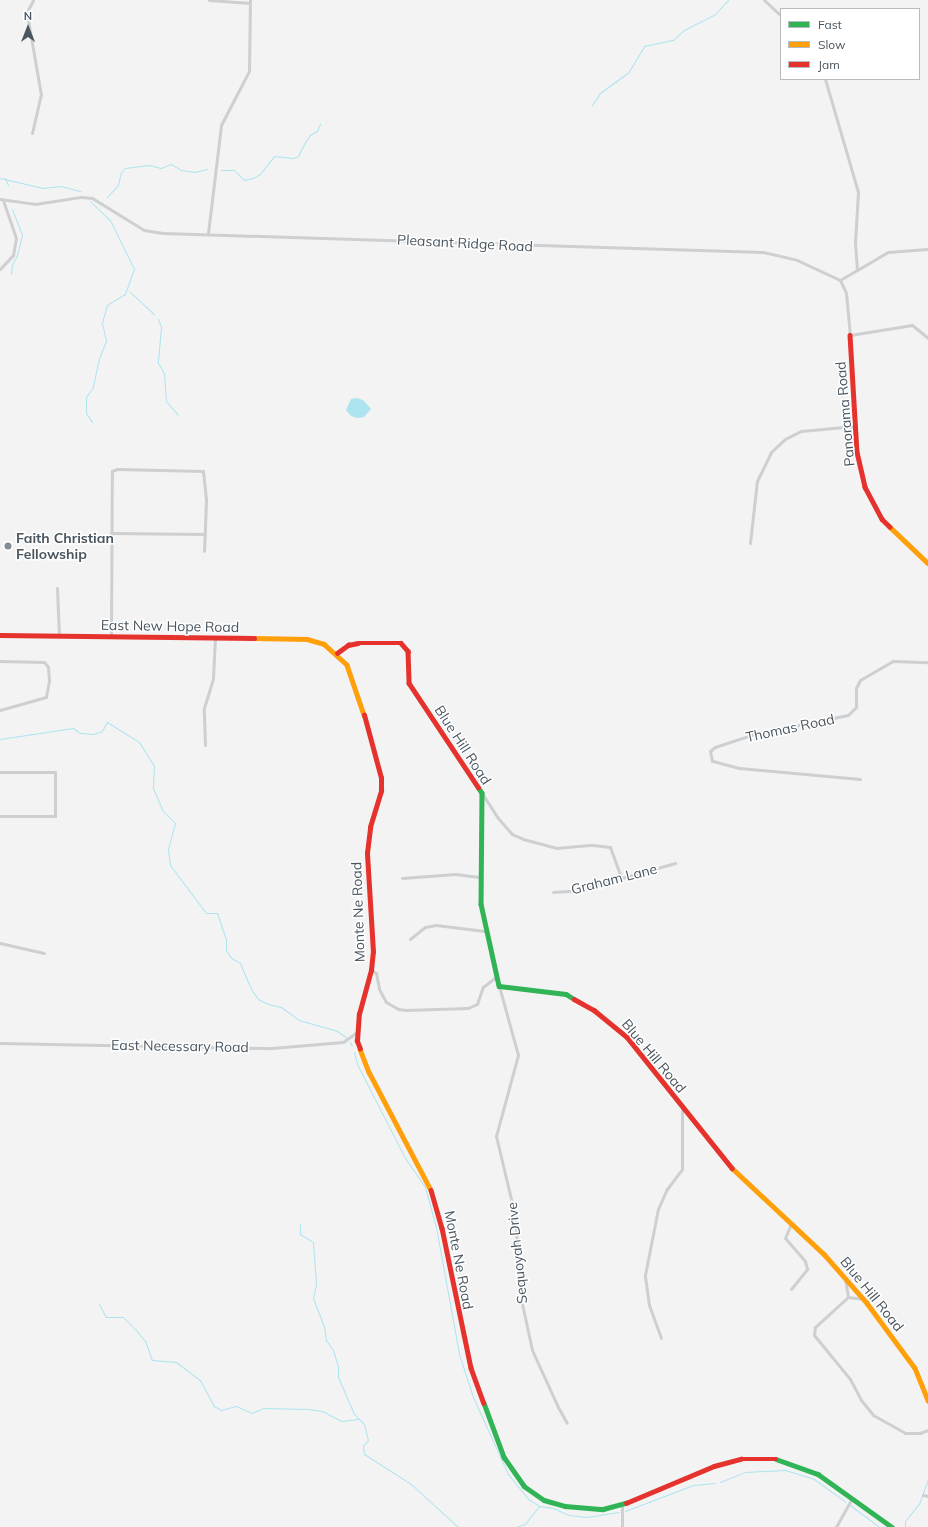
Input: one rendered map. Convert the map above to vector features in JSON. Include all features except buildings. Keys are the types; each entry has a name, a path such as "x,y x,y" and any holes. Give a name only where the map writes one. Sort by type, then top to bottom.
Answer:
{"street":[{"path":"32,133 41,95 28,20 28,10 33,0"},
{"path":"208,233 221,125 249,71 250,2 209,0"},
{"path":"764,0 780,15"},
{"path":"825,80 858,192 855,242 857,270"},
{"name":"Pleasant Ridge Road","path":"2,200 35,204 81,197 92,198 144,230 163,233 208,233 763,252 791,258 840,280"},
{"path":"0,269 13,255 16,238 2,200"},
{"path":"928,249 888,252 840,280 846,293 850,335 912,325 928,338"},
{"name":"Panorama Road","path":"850,335 855,426 860,470 872,504 882,519 928,563"},
{"path":"750,543 757,481 763,463 771,452 785,439 801,431 855,426"},
{"path":"111,636 112,471 117,469 198,469 203,471 205,476 204,551"},
{"path":"111,533 205,534"},
{"path":"57,588 58,636"},
{"name":"East New Hope Road","path":"0,635 307,639 324,644 336,654"},
{"path":"205,745 204,708 213,678 215,637"},
{"name":"Blue Hill Road","path":"336,654 353,644 401,643 408,651 409,683 482,793 481,904 485,931 499,986 556,991 594,1010 627,1037 738,1174 824,1254 864,1299 904,1352 924,1386 928,1401"},
{"name":"Monte Ne Road","path":"336,654 353,677 381,778 381,791 370,827 367,853 373,938 371,970 358,1014 356,1033 359,1051 418,1161 432,1192 442,1228 471,1368 485,1412 506,1461 524,1486 544,1500 584,1509 603,1509 622,1505 714,1466 757,1458 783,1460 804,1467 852,1498 892,1527"},
{"path":"0,661 44,662 48,667 48,693 46,697 0,710"},
{"name":"Thomas Road","path":"860,779 739,768 712,761 710,751 715,747 754,734 848,715 856,707 856,688 860,680 893,661 928,662"},
{"path":"0,772 55,772 55,816 0,816"},
{"path":"482,793 498,818 512,834 523,839 556,848 593,845 610,847 621,877"},
{"name":"Graham Lane","path":"553,892 579,890 675,863"},
{"path":"402,878 455,874 481,877"},
{"path":"410,939 425,927 436,925 485,931"},
{"path":"0,943 44,952"},
{"path":"371,970 376,973 379,989 386,1002 398,1010 468,1008 477,1004 483,987 496,977"},
{"name":"Sequoyah Drive","path":"499,986 518,1055 496,1136 515,1216 521,1299 532,1350 546,1384 567,1423"},
{"name":"East Necessary Road","path":"0,1043 272,1048 343,1042 356,1033"},
{"path":"661,1338 649,1305 645,1275 658,1209 667,1189 682,1169 682,1106"},
{"path":"790,1288 806,1269 805,1261 785,1238 791,1224"},
{"path":"844,1277 848,1297"},
{"path":"864,1299 848,1297 815,1327 812,1332 817,1342 850,1379 868,1410 880,1421 905,1433 920,1433 928,1430"},
{"path":"923,1495 928,1496"},
{"path":"836,1527 852,1498"},
{"path":"622,1505 622,1527"}],"water":[{"path":"358,398 364,401 371,409 364,417 358,418 351,416 346,410 351,399"}],"waterway":[{"path":"592,105 600,93 628,73 644,46 673,40 684,30 715,14 728,0"},
{"path":"221,170 234,170 244,180 253,178 260,174 274,156 293,158 298,156 305,142 310,135 317,131 320,124"},
{"path":"107,197 118,185 121,172 125,168 149,165 161,168 171,164 181,170 195,172 207,169"},
{"path":"0,178 43,188 61,186 80,191"},
{"path":"5,178 8,185"},
{"path":"90,201 110,220 134,269 125,294 107,305 102,323 106,341 99,358 93,387 86,397 86,413 92,422"},
{"path":"11,274 12,265 17,255 22,235 12,209"},
{"path":"129,291 154,314"},
{"path":"158,319 161,327 158,363 164,373 166,401 178,415"},
{"path":"0,739 73,728 80,733 93,734 102,731 107,722 139,742 154,766 153,788 163,811 175,823 168,850 170,865 206,913 217,913 226,939 226,950 231,958 240,963 251,989 258,999 268,1004 281,1007 299,1020 337,1031 347,1038"},
{"path":"350,1042 352,1046"},
{"path":"354,1052 357,1064 405,1158 425,1187 436,1227 459,1354 473,1397 508,1474 528,1499 539,1506 553,1508 569,1515 587,1517 619,1512"},
{"path":"300,1224 300,1234 313,1242 316,1284 313,1298 324,1326 326,1340 333,1350 338,1366 338,1377 354,1414 364,1424 368,1440 363,1446 364,1454 411,1484 458,1527"},
{"path":"99,1304 106,1317 123,1317 135,1329 145,1341 152,1360 176,1362 200,1380 214,1406 221,1410 236,1406 252,1413 263,1408 308,1409 322,1411 342,1421 358,1419"},
{"path":"720,1482 745,1472 785,1470 814,1479 846,1502"},
{"path":"905,1527 905,1521 919,1504 928,1479"},
{"path":"625,1511 693,1485 715,1483"},
{"path":"850,1505 879,1527"},
{"path":"516,1527 525,1524 539,1506"}],"traffic: fast":[{"path":"478,787 482,793 481,904 499,986 566,994 574,999"},
{"path":"484,1403 504,1457 524,1486 544,1500 565,1506 603,1509 626,1503"},
{"path":"776,1459 818,1474 892,1527"}],"traffic: slow":[{"path":"890,527 928,563"},
{"path":"254,638 307,639 324,644 347,665 364,715"},
{"path":"360,1049 369,1072 431,1190"},
{"path":"732,1168 824,1254 867,1303 915,1368 928,1401"}],"traffic: jam":[{"path":"850,335 857,452 865,487 882,519 890,527"},
{"path":"0,635 254,638"},
{"path":"337,653 348,645 358,643 401,643 408,651 409,683 478,787"},
{"path":"360,1049 357,1041 359,1014 371,970 373,952 367,853 370,827 381,791 381,778 364,715"},
{"path":"574,999 594,1010 627,1037 732,1168"},
{"path":"431,1190 442,1228 471,1368 484,1403"},
{"path":"626,1503 714,1466 741,1459 776,1459"}],"place":[{"name":"Faith Christian Fellowship","path":"8,546"}]}
